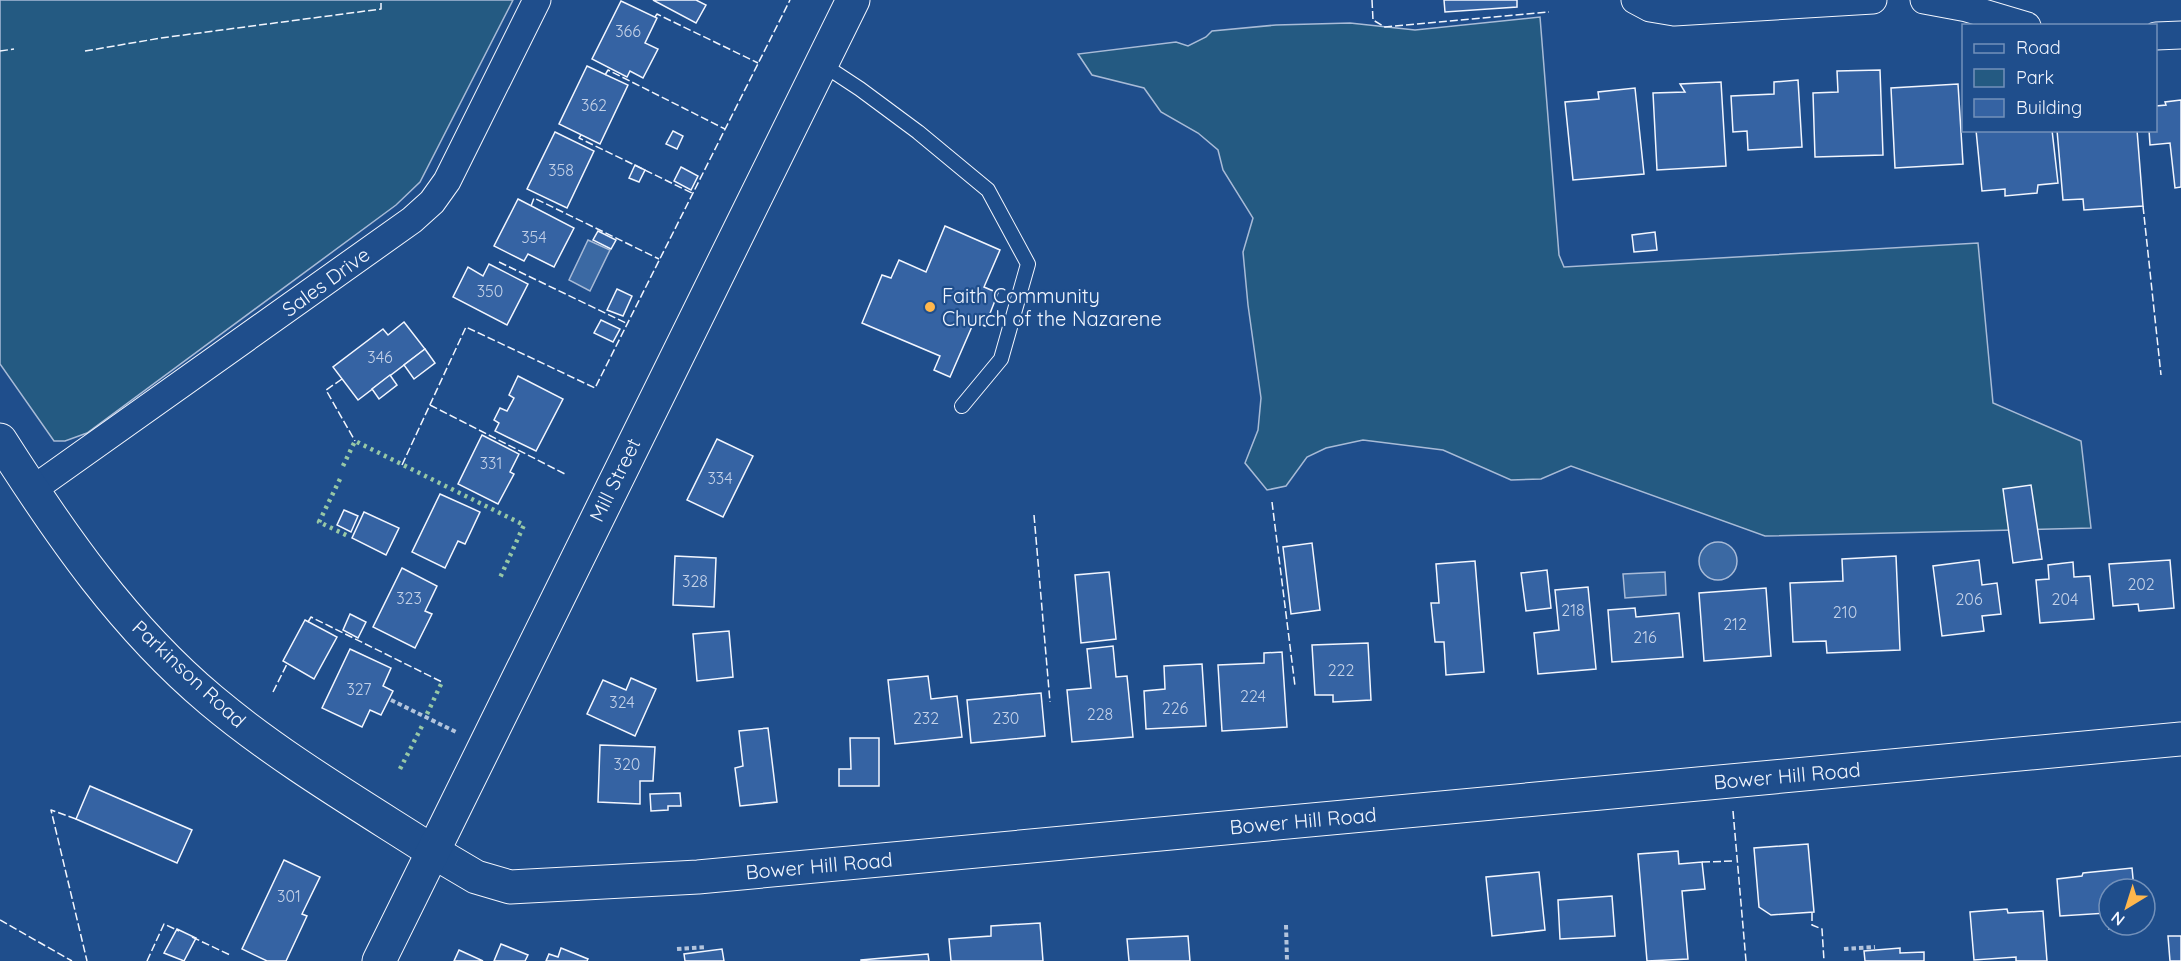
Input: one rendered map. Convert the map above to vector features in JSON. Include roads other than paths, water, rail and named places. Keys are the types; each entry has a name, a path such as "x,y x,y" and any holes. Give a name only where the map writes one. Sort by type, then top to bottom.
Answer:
{"street":[{"name":"Sales Drive","path":"32,490 392,234 432,202 447,181 537,0"},
{"name":"Mill Street","path":"379,961 853,0"},
{"path":"1635,0 1650,8 1674,12 1873,0"},
{"path":"1924,0 1967,4 2022,24"},
{"path":"2157,36 2181,35"},
{"name":"Parkinson Road","path":"0,440 100,587 209,698 307,770 432,851"},
{"name":"Bower Hill Road","path":"432,851 476,877 510,887 698,877 2181,740"}],"lane":[{"path":"822,64 918,132 988,190 1028,264 1001,359 962,406"}],"place":[{"name":"Faith Community Church of the Nazarene","path":"930,307"}]}
